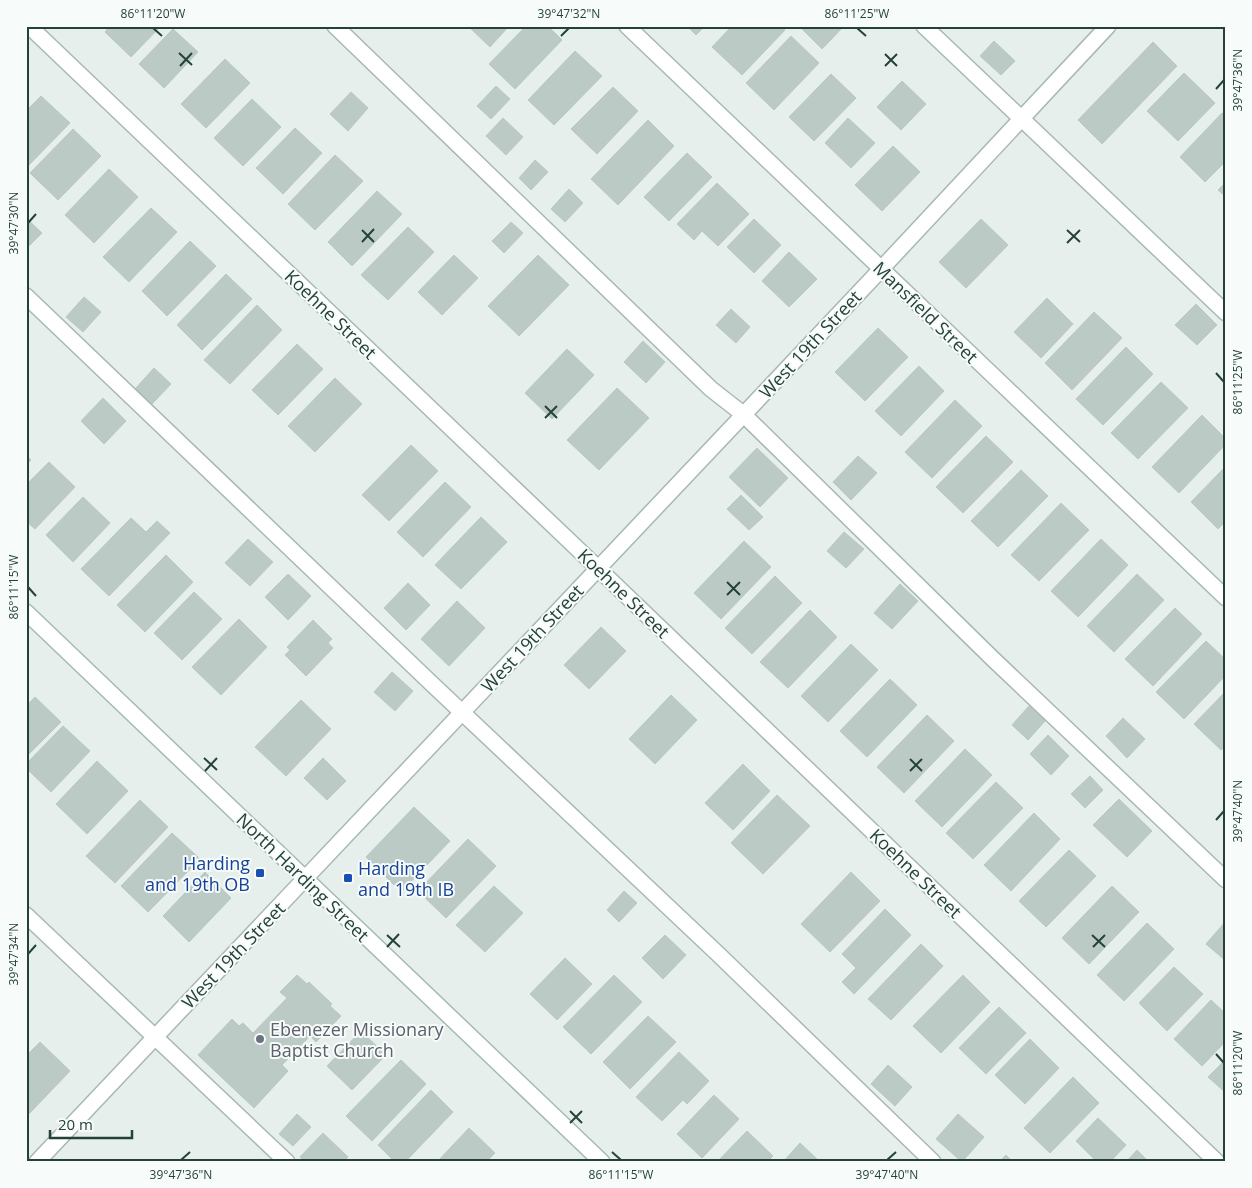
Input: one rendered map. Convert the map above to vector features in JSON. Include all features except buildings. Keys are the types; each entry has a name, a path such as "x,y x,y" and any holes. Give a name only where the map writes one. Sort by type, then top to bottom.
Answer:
{"street":[{"name":"Koehne Street","path":"29,26 1218,1162"},
{"path":"335,26 712,389 744,414 986,652 1226,880"},
{"name":"Mansfield Street","path":"627,26 1226,598"},
{"path":"924,26 1226,313"},
{"name":"West 19th Street","path":"36,1162 881,269 1108,26"},
{"path":"26,296 717,953 933,1162"},
{"name":"North Harding Street","path":"26,612 602,1162"},
{"path":"26,915 287,1162"}],"place":[{"name":"Harding and 19th OB","path":"260,873"},
{"name":"Harding and 19th IB","path":"348,878"},
{"name":"Ebenezer Missionary Baptist Church","path":"260,1039"}]}
